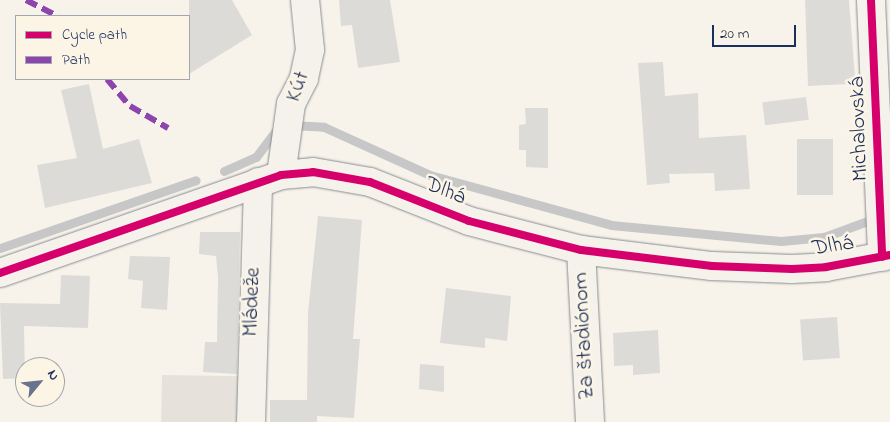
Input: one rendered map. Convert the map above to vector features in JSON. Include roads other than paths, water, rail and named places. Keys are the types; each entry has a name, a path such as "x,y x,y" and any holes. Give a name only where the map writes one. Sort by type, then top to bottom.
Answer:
{"street":[{"name":"Kút","path":"270,179 309,58 311,33 305,0"},
{"name":"Michalovská","path":"872,0 880,230 886,256"},
{"name":"Dlhá","path":"0,273 270,179 338,174 469,221 582,250 712,266 792,269 826,267 886,256"},
{"name":"Mládeže","path":"251,422 270,179"},
{"name":"Za štadiónom","path":"582,250 581,294 590,422"}],"waterway":[{"path":"291,125 324,127 430,175 611,225 781,241 824,237 876,218"},
{"path":"224,171 256,157 279,127"},
{"path":"0,248 196,180"}]}
